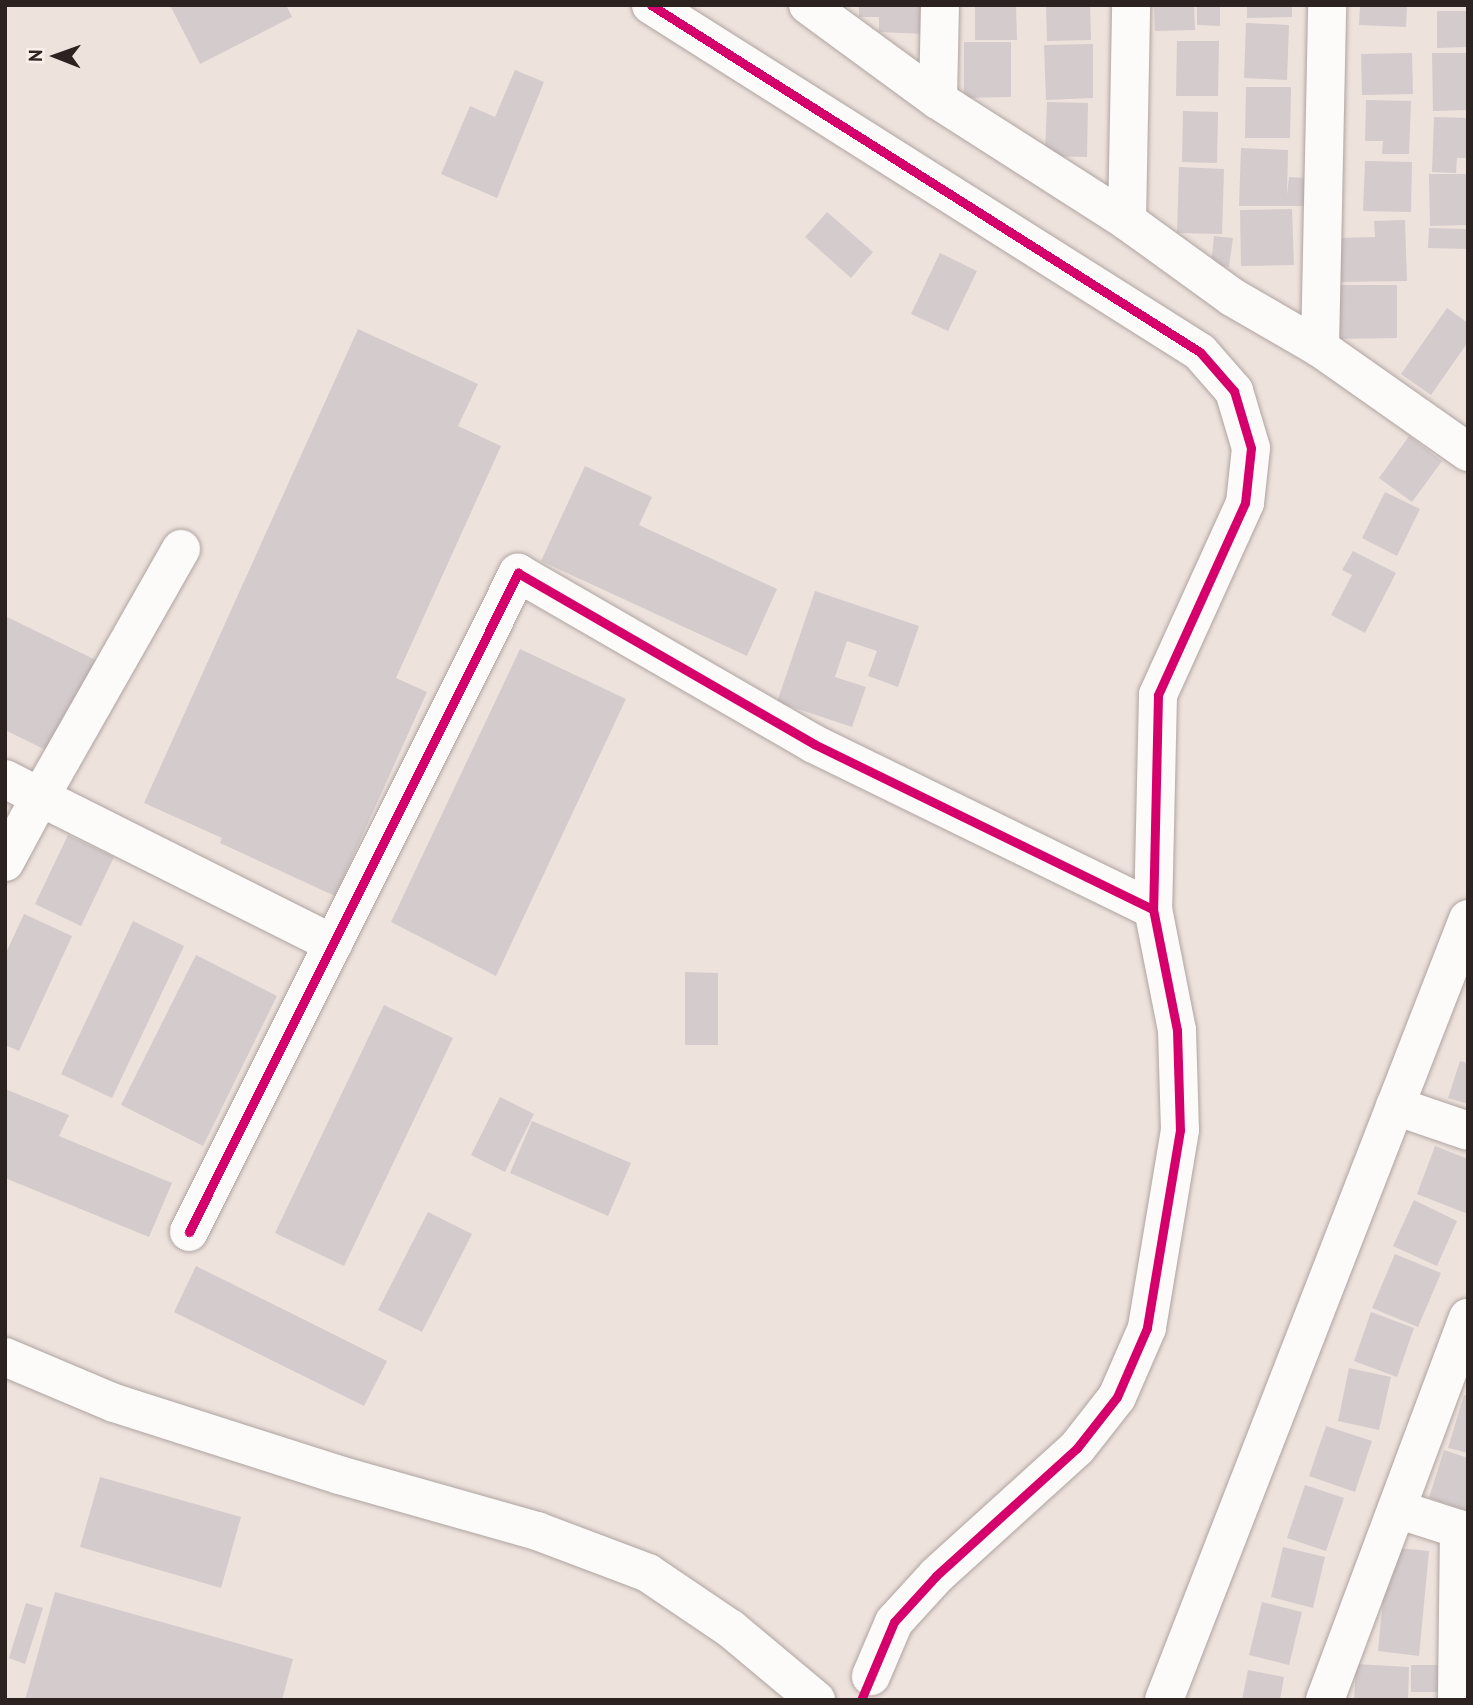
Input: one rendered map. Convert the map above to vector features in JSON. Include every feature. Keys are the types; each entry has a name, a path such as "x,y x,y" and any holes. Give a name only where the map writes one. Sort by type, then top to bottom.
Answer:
{"street":[{"path":"651,5 1200,352 1234,391 1251,448 1245,503 1158,695 1153,909 1177,1030 1180,1130 1147,1328 1117,1397 1077,1448 936,1576 894,1622 871,1676"},
{"path":"808,5 938,100 1127,221 1232,297 1320,348 1468,452"},
{"path":"938,100 940,5"},
{"path":"1127,221 1131,5"},
{"path":"1320,348 1327,5"},
{"path":"5,862 181,549"},
{"path":"189,1232 518,573 814,744 1153,909"},
{"path":"5,779 333,944"},
{"path":"1164,1700 1468,919"},
{"path":"1395,1106 1468,1131"},
{"path":"1325,1700 1468,1318"},
{"path":"5,1357 114,1403 339,1475 537,1531 648,1573 731,1629 816,1700"},
{"path":"1397,1509 1459,1529 1457,1700"}],"building":[{"path":"170,5 286,5 292,17 200,64"},
{"path":"859,5 927,5 926,34 879,32 879,17 859,17"},
{"path":"975,5 1016,5 1017,40 975,40"},
{"path":"1046,5 1090,5 1091,40 1047,41"},
{"path":"1154,5 1194,5 1195,30 1155,31"},
{"path":"1197,5 1220,5 1220,26 1197,25"},
{"path":"1247,5 1292,5 1292,17 1247,18"},
{"path":"1360,5 1407,5 1406,27 1359,25"},
{"path":"1437,11 1468,11 1468,47 1437,48"},
{"path":"1246,23 1289,25 1287,80 1244,78"},
{"path":"1177,41 1219,41 1218,96 1176,96"},
{"path":"964,42 1011,42 1011,97 964,98"},
{"path":"1093,44 1093,98 1046,100 1044,45"},
{"path":"1412,53 1413,94 1362,95 1361,54"},
{"path":"1432,53 1468,53 1468,110 1433,111"},
{"path":"515,70 544,82 497,198 441,174 470,106 495,117"},
{"path":"1246,87 1291,87 1290,138 1245,138"},
{"path":"1366,100 1411,101 1409,154 1382,154 1383,141 1365,141"},
{"path":"1047,102 1088,103 1087,157 1045,156"},
{"path":"1183,111 1218,112 1217,163 1182,162"},
{"path":"1434,117 1468,118 1468,158 1457,158 1456,173 1432,172"},
{"path":"1241,148 1288,150 1287,195 1289,177 1305,178 1304,206 1239,206"},
{"path":"1365,161 1412,162 1411,212 1363,211"},
{"path":"1179,167 1224,169 1222,234 1177,233"},
{"path":"1429,174 1468,174 1468,225 1430,226"},
{"path":"1292,209 1294,265 1241,266 1240,210"},
{"path":"827,212 873,252 851,278 805,237"},
{"path":"1405,220 1407,281 1341,282 1340,238 1375,237 1374,221"},
{"path":"1429,228 1468,229 1468,249 1428,248"},
{"path":"1214,236 1233,238 1229,267 1211,265"},
{"path":"940,253 977,271 948,331 911,314"},
{"path":"1338,285 1397,285 1397,338 1338,339"},
{"path":"1447,308 1468,323 1468,342 1431,395 1401,374"},
{"path":"358,329 478,384 458,426 501,446 396,678 427,692 335,896 220,843 222,838 144,803"},
{"path":"1409,436 1442,461 1412,502 1379,478"},
{"path":"585,466 652,497 639,525 777,589 747,656 541,561"},
{"path":"1385,492 1420,509 1397,556 1362,538"},
{"path":"1353,551 1396,573 1365,633 1331,615 1352,575 1342,570"},
{"path":"815,591 919,626 898,687 868,676 877,651 847,641 835,677 866,687 852,727 777,702"},
{"path":"5,616 104,664 50,752 5,730"},
{"path":"520,649 626,699 496,976 391,922"},
{"path":"68,835 114,857 81,926 35,904"},
{"path":"24,914 72,936 19,1051 5,1045 5,955"},
{"path":"133,921 184,946 112,1098 61,1074"},
{"path":"196,955 277,996 203,1146 121,1105"},
{"path":"685,972 718,973 718,1045 685,1045"},
{"path":"384,1005 453,1038 344,1266 275,1233"},
{"path":"1460,1061 1468,1063 1468,1104 1448,1098"},
{"path":"5,1089 69,1115 59,1136 172,1183 149,1237 5,1178"},
{"path":"500,1097 534,1114 505,1172 471,1155"},
{"path":"532,1121 631,1163 608,1216 510,1173"},
{"path":"1435,1146 1468,1159 1468,1214 1417,1194"},
{"path":"1414,1200 1457,1221 1437,1266 1393,1246"},
{"path":"428,1212 472,1234 422,1332 378,1310"},
{"path":"1395,1254 1441,1273 1418,1327 1372,1308"},
{"path":"196,1266 387,1361 364,1406 174,1312"},
{"path":"1371,1312 1414,1328 1397,1377 1354,1361"},
{"path":"1349,1368 1391,1377 1379,1430 1338,1421"},
{"path":"1464,1395 1468,1396 1468,1453 1448,1448"},
{"path":"1326,1426 1372,1441 1355,1492 1309,1476"},
{"path":"1444,1450 1468,1458 1468,1511 1429,1498"},
{"path":"100,1477 241,1517 221,1588 80,1547"},
{"path":"1305,1485 1344,1498 1326,1551 1287,1538"},
{"path":"1283,1547 1325,1557 1313,1608 1271,1597"},
{"path":"1388,1547 1429,1551 1419,1656 1378,1651"},
{"path":"55,1592 293,1659 282,1700 25,1700"},
{"path":"1262,1602 1302,1612 1289,1665 1249,1655"},
{"path":"26,1603 43,1608 25,1664 9,1658"},
{"path":"1356,1664 1409,1667 1408,1700 1354,1700"},
{"path":"1411,1665 1440,1665 1440,1692 1411,1692"},
{"path":"1248,1670 1284,1677 1280,1700 1242,1700"}],"cycle path":[{"path":"651,5 1200,352 1234,391 1251,448 1245,503 1158,695 1153,909 1177,1030 1180,1130 1147,1328 1117,1397 1077,1448 936,1576 894,1622 861,1700"},
{"path":"189,1232 518,573 814,744 1153,909"}]}
